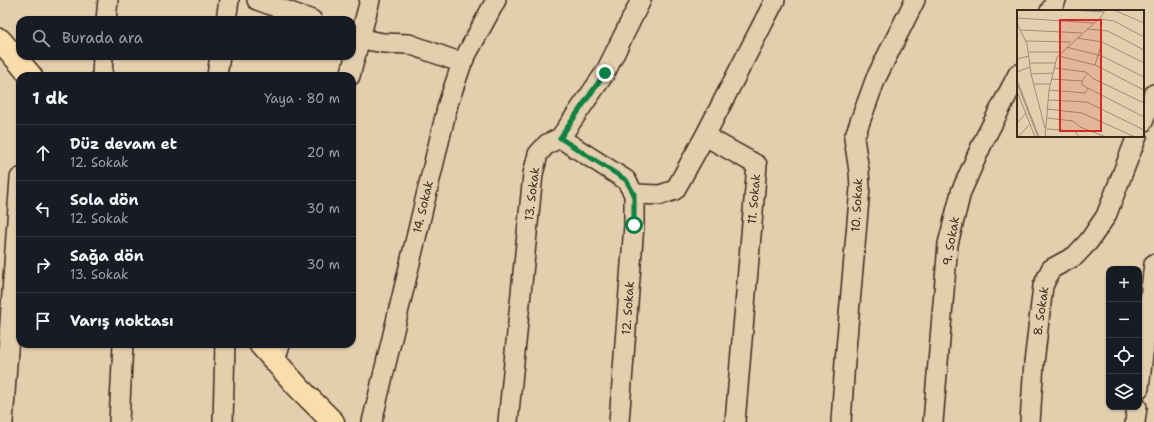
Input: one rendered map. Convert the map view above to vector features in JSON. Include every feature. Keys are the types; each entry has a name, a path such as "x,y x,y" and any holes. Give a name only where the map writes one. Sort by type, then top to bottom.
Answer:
{"main road":[{"path":"0,40 26,72"},
{"path":"268,348 278,353 298,388 332,422"}],"street":[{"path":"106,16 108,0"},
{"path":"227,16 229,0"},
{"path":"257,0 301,16"},
{"path":"370,0 356,36 384,43 409,44 462,63"},
{"name":"14. Sokak","path":"372,422 448,104 462,63 496,0"},
{"name":"13. Sokak","path":"508,422 533,174 538,154 547,144 560,138 605,73 641,0"},
{"path":"560,138 626,180 634,194 660,195 675,190 705,136 775,0"},
{"name":"10. Sokak","path":"840,422 860,188 854,138 876,78 915,0"},
{"path":"1051,10 1056,0"},
{"path":"102,72 103,60"},
{"path":"218,72 219,60"},
{"path":"351,72 352,60"},
{"name":"9. Sokak","path":"933,422 948,244 961,192 983,142 1017,76"},
{"path":"1144,119 1154,94"},
{"name":"11. Sokak","path":"705,136 757,165 735,422"},
{"name":"8. Sokak","path":"1030,422 1034,363 1043,286 1051,269 1075,256 1089,241 1106,216 1137,137"},
{"name":"12. Sokak","path":"619,422 633,232 634,194"},
{"path":"3,422 16,235"},
{"path":"1141,374 1152,306 1154,264"},
{"path":"119,422 123,348"},
{"path":"223,422 225,348"},
{"path":"1142,393 1154,391"},
{"path":"1135,422 1137,410"}],"route":[{"path":"605,73 560,138 626,180 634,194 634,225"}]}
